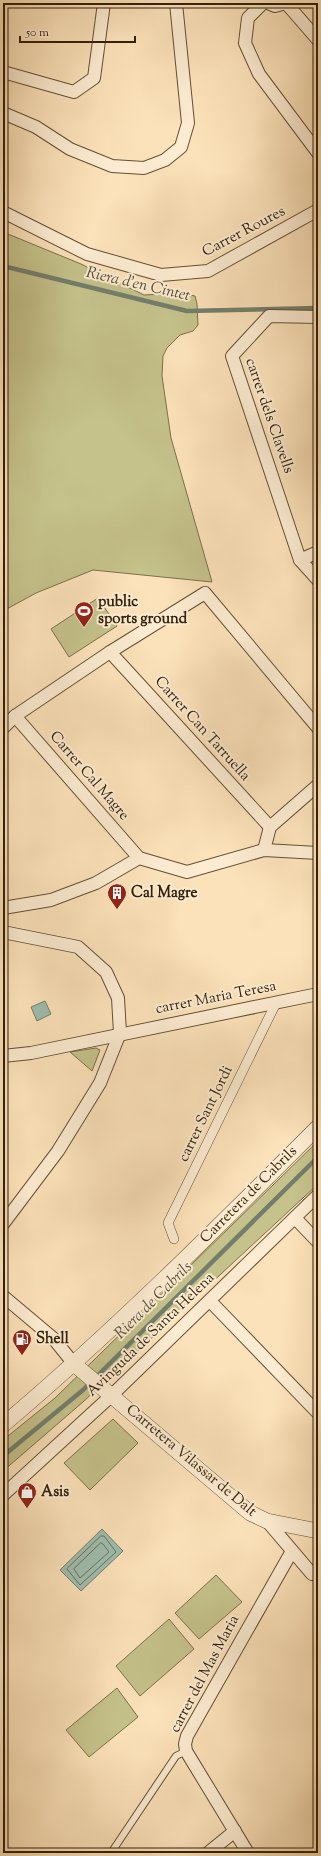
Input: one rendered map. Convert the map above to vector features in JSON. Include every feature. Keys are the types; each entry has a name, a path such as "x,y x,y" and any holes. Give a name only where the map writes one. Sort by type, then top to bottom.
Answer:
{"street":[{"path":"3,72 74,92 94,78 104,3"},
{"path":"3,113 36,127 70,149 112,166 144,168 165,160 181,147 188,123 176,3"},
{"path":"263,3 248,18 245,43 259,74 318,153"},
{"path":"268,3 275,6 286,3 318,40"},
{"name":"Carrer Roures","path":"3,212 87,254 161,275 208,271 318,210"},
{"name":"carrer dels Clavells","path":"318,317 269,316 232,356 300,560 318,580"},
{"path":"300,560 318,552"},
{"path":"3,728 15,716 110,652 205,593 318,728"},
{"name":"Carrer Can Tarruella","path":"110,652 270,827"},
{"name":"Carrer Cal Magre","path":"15,716 139,858"},
{"path":"264,850 270,827 318,785"},
{"path":"3,908 59,897 96,883 139,858 187,872 264,850 318,853"},
{"path":"3,932 78,947 106,972 118,998 120,1033 100,1083 58,1151 3,1224"},
{"name":"carrer Maria Teresa","path":"120,1033 318,994"},
{"name":"carrer Sant Jordi","path":"174,1239 168,1223 276,1003"},
{"path":"3,1056 31,1053 120,1033"},
{"name":"Carretera de Cabrils","path":"3,1425 77,1367 318,1127"},
{"name":"Avinguda de Santa Helena","path":"3,1495 108,1392 210,1300 318,1195"},
{"path":"295,1218 318,1242"},
{"path":"3,1296 53,1338 77,1367 108,1392"},
{"path":"210,1300 318,1413"},
{"name":"Carretera Vilassar de Dalt","path":"108,1392 250,1513 267,1522 318,1531"},
{"path":"267,1522 312,1574 318,1570"},
{"name":"carrer del Mas Maria","path":"248,1853 186,1751 185,1744 187,1736 292,1552"},
{"path":"208,1853 235,1831"}],"lane":[{"path":"111,1853 176,1756 186,1751"}],"shaded area":[{"path":"3,232 81,264 144,295 179,293 195,296 198,325 193,331 180,335 167,348 163,356 162,376 171,438 212,582 93,570 36,593 3,611"},
{"name":"public sports ground","path":"98,598 117,626 69,657 51,629"},
{"path":"96,1048 100,1050 92,1071 70,1052"},
{"path":"318,1141 318,1184 83,1402 3,1471 3,1440 55,1398"},
{"path":"113,1419 138,1443 90,1490 64,1463"},
{"path":"216,1575 242,1602 199,1639 175,1613"},
{"path":"169,1619 194,1649 140,1696 116,1666"},
{"path":"117,1688 138,1717 89,1757 66,1730"}],"water":[{"path":"45,1001 51,1014 37,1021 31,1007"},
{"path":"102,1529 123,1551 81,1591 60,1570"}],"waterway":[{"name":"Riera d'en Cintet","path":"3,266 187,311 318,308"},
{"name":"Riera de Cabrils","path":"3,1456 83,1390 318,1157"}],"place":[{"name":"public sports ground","path":"84,628"},
{"name":"Cal Magre","path":"117,910"},
{"name":"Shell","path":"22,1356"},
{"name":"Asis","path":"27,1509"}]}
